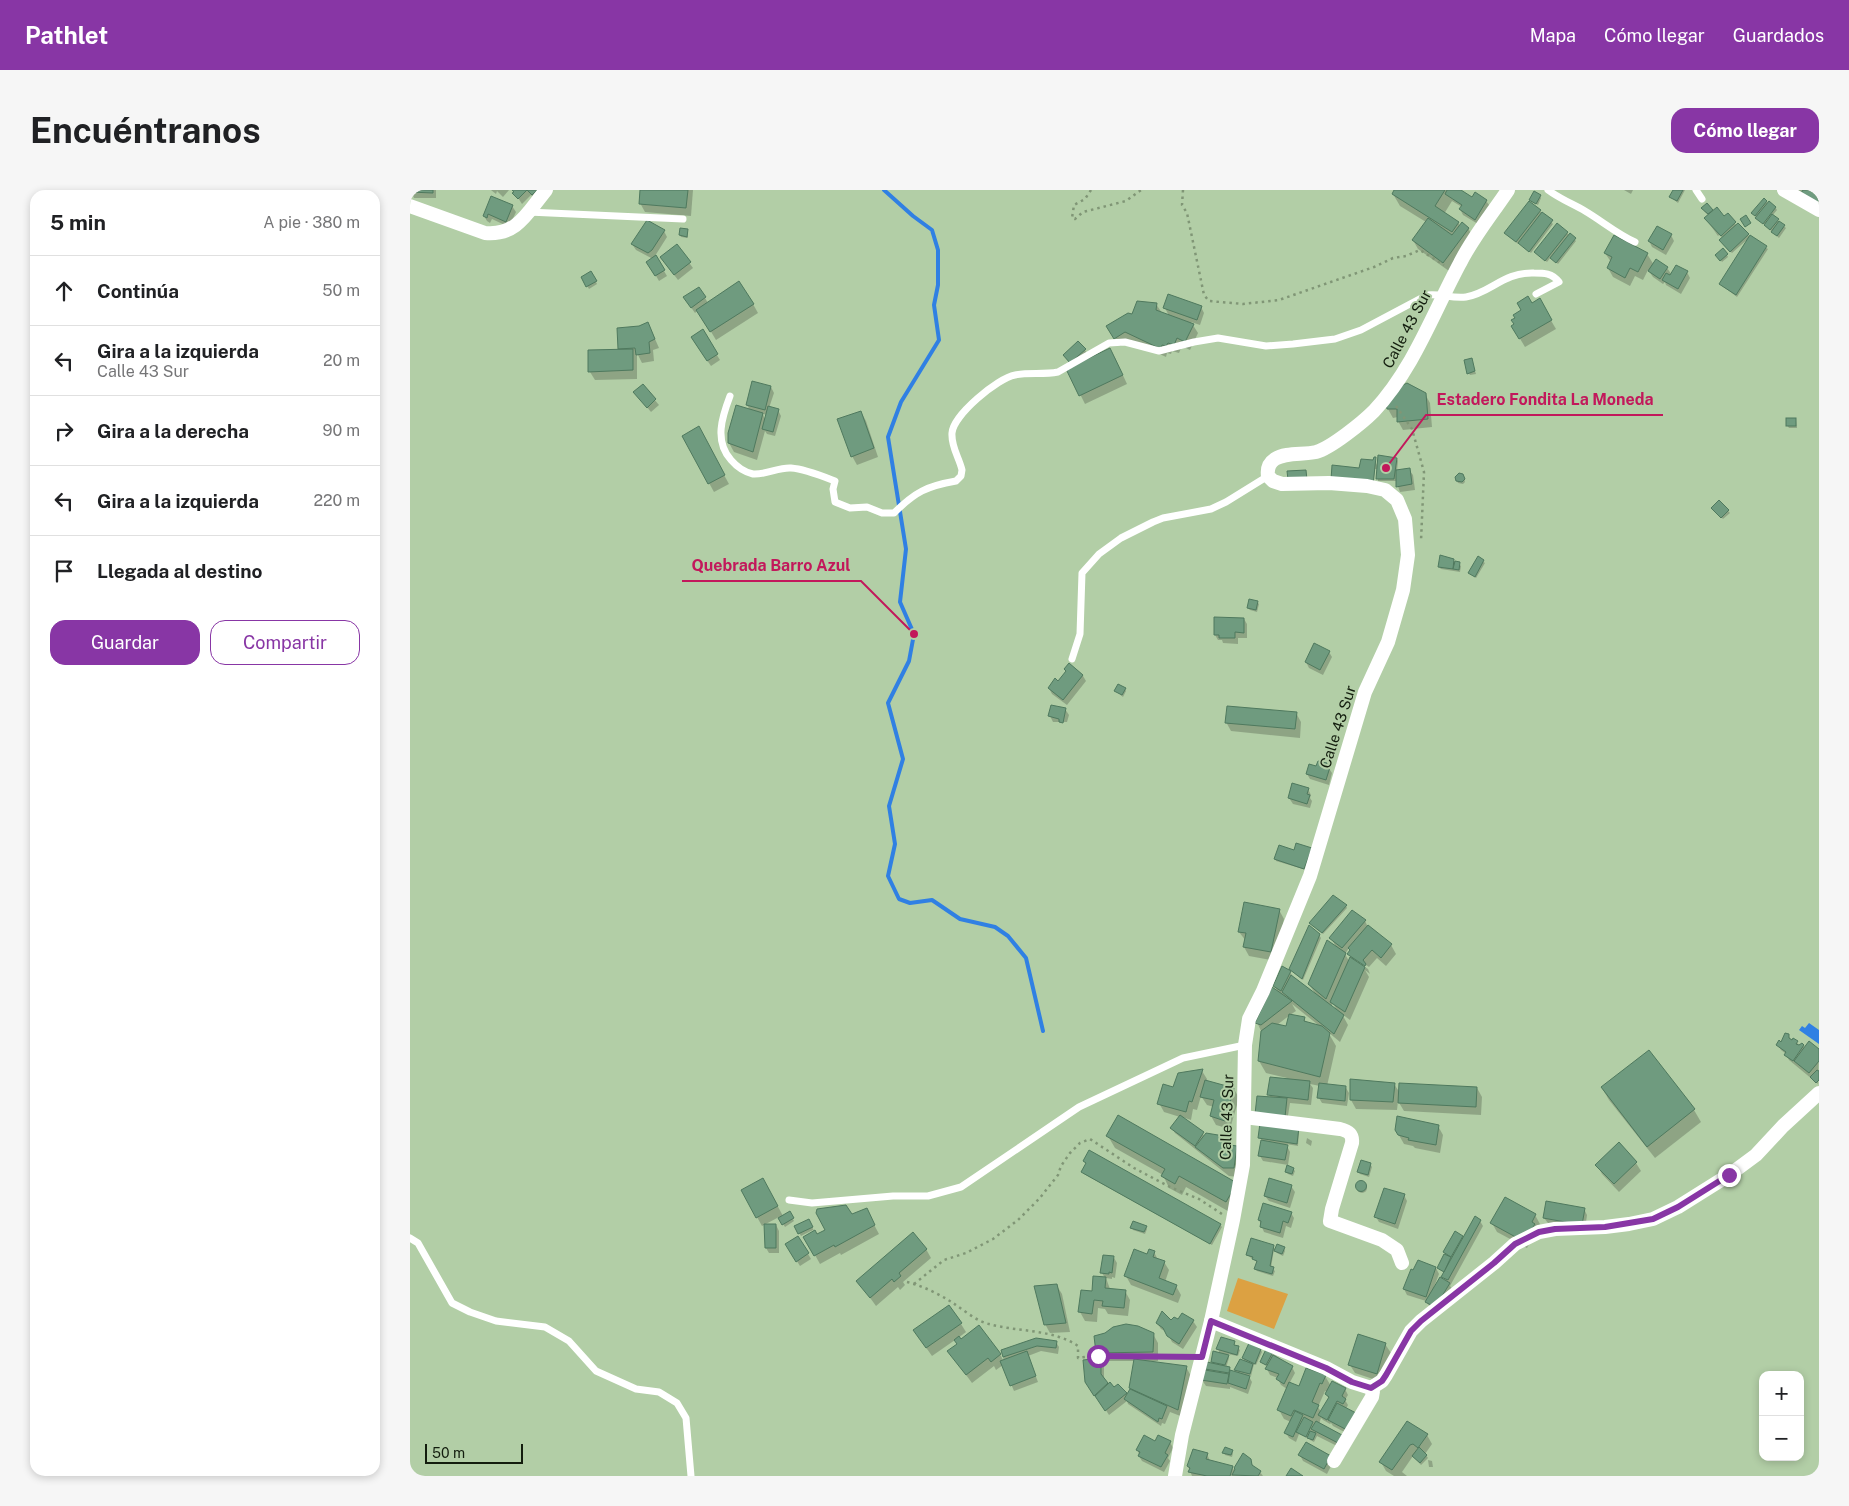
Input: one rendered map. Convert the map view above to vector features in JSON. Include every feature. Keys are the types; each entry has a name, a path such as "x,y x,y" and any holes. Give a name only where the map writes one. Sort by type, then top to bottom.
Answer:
{"street":[{"path":"410,206 485,233 498,234 508,231 518,224 546,190"},
{"name":"Calle 43 Sur","path":"1175,1476 1182,1436 1211,1321 1243,1165 1245,1045 1249,1019 1263,991 1310,876 1366,692 1388,642 1403,590 1408,555 1405,519 1397,500 1385,490 1367,486 1329,483 1282,484 1268,476 1269,467 1272,461 1279,456 1318,452 1334,443 1373,412 1388,394 1413,357 1456,270 1508,190"},
{"path":"1784,190 1819,210"},
{"path":"1211,1321 1317,1364 1352,1382 1371,1388 1382,1381 1411,1331 1421,1321 1515,1244 1539,1232 1555,1229 1605,1227 1653,1219 1729,1175 1756,1155 1783,1126 1819,1093"},
{"path":"1244,1116 1340,1129 1350,1133 1352,1143 1330,1221 1382,1240 1397,1250 1402,1263"},
{"path":"1334,1461 1372,1397 1373,1391 1371,1388"}],"lane":[{"path":"1548,190 1635,242"},
{"path":"1696,190 1702,199"},
{"path":"528,212 683,219"},
{"path":"730,396 721,422 720,439 726,454 738,468 752,474 758,474 791,468 823,476 835,481 833,489 835,502 850,508 867,507 882,514 894,513 910,497 928,488 956,481 959,478 962,470 954,451 953,426 960,416 987,392 1003,380 1014,375 1058,372 1109,343 1125,342 1159,351 1218,338 1266,346 1336,339 1361,330 1428,295 1436,294 1456,298 1468,297 1520,273 1543,273 1555,277 1559,282 1536,294"},
{"path":"1072,659 1080,634 1082,573 1099,554 1120,538 1153,522 1163,518 1211,509 1268,476"},
{"path":"789,1200 812,1203 894,1196 928,1196 961,1186 1079,1107 1183,1058 1245,1045"},
{"path":"410,1238 418,1243 452,1303 470,1312 496,1321 545,1327 569,1341 596,1371 636,1389 659,1392 677,1403 686,1418 691,1476"}],"path":[{"path":"1091,190 1085,199 1074,205 1072,218 1076,219 1083,212 1126,201 1141,190"},
{"path":"1183,190 1182,205 1187,213 1204,295 1209,301 1243,304 1278,300 1420,250 1456,270"},
{"path":"1388,394 1412,429 1424,472 1421,544"},
{"path":"914,1284 944,1260 993,1239 1018,1220 1039,1200 1058,1175 1061,1166 1070,1153 1080,1142 1090,1139 1119,1160 1170,1187 1200,1198 1210,1207 1233,1220"},
{"path":"908,1282 952,1302 986,1324 1053,1335 1070,1340 1078,1346 1078,1358 1098,1356 1202,1357"}],"shaded area":[{"path":"1238,1278 1288,1294 1274,1329 1227,1311"}],"water":[{"path":"1809,1023 1819,1030 1819,1044 1799,1030 1802,1026 1805,1028"}],"building":[{"path":"410,190 433,190 433,193 410,192"},
{"path":"512,190 527,190 518,199 512,193 514,192"},
{"path":"527,190 537,190 532,195"},
{"path":"640,190 688,190 686,208 639,204"},
{"path":"1394,190 1445,190 1435,206 1459,222 1452,232 1392,194"},
{"path":"1447,190 1461,190 1472,197 1475,192 1487,200 1475,220 1459,209 1462,205 1445,194"},
{"path":"1673,190 1683,190 1677,201 1669,197"},
{"path":"1803,190 1819,191 1819,200 1815,205 1800,195"},
{"path":"1534,191 1541,195 1536,204 1529,200"},
{"path":"491,196 513,205 506,222 488,214 487,218 483,216"},
{"path":"1764,198 1767,201 1755,216 1751,213"},
{"path":"1529,201 1541,210 1516,242 1504,233"},
{"path":"1769,201 1776,207 1763,224 1755,218"},
{"path":"1707,203 1713,210 1708,214 1701,208"},
{"path":"1717,207 1724,216 1728,213 1736,222 1721,236 1704,218"},
{"path":"1542,212 1553,220 1529,252 1518,243"},
{"path":"1772,214 1779,219 1770,230 1764,225"},
{"path":"1746,215 1751,223 1745,227 1740,219"},
{"path":"1428,218 1452,235 1462,222 1469,228 1443,263 1412,240"},
{"path":"647,220 665,230 648,253 631,244"},
{"path":"1779,221 1785,225 1777,236 1771,232"},
{"path":"1557,223 1568,232 1545,261 1534,252"},
{"path":"1738,223 1749,234 1730,252 1719,240"},
{"path":"1657,226 1672,234 1663,250 1648,241"},
{"path":"680,228 688,229 687,237 679,235"},
{"path":"1570,233 1576,238 1556,263 1550,258"},
{"path":"1614,235 1648,253 1638,272 1630,268 1625,278 1607,268 1612,257 1604,253"},
{"path":"1750,235 1767,246 1736,295 1719,284"},
{"path":"677,244 691,262 674,275 660,257"},
{"path":"1723,248 1728,254 1720,261 1715,255"},
{"path":"656,255 665,270 655,276 646,262"},
{"path":"1656,259 1668,267 1660,279 1648,271"},
{"path":"1676,265 1688,271 1678,289 1662,280 1666,273 1670,275"},
{"path":"591,271 597,281 586,287 581,277"},
{"path":"739,281 754,304 710,332 696,310"},
{"path":"699,287 706,297 691,308 683,297"},
{"path":"1168,294 1202,306 1197,320 1163,308"},
{"path":"1528,296 1532,303 1540,298 1552,320 1519,339 1511,326 1514,324 1511,320 1515,318 1513,315 1521,310 1517,303"},
{"path":"1137,301 1157,303 1156,310 1194,324 1185,342 1177,338 1174,345 1168,343 1166,346 1162,345 1161,349 1125,332 1114,339 1106,326 1128,313 1132,314"},
{"path":"648,322 655,339 649,342 650,353 636,355 635,348 618,349 617,328 639,326"},
{"path":"703,329 718,354 707,361 691,337"},
{"path":"1078,341 1086,349 1070,363 1063,355"},
{"path":"1110,348 1123,375 1079,396 1066,369"},
{"path":"633,349 633,370 588,372 588,350"},
{"path":"1472,358 1475,371 1467,374 1464,360"},
{"path":"752,381 771,386 765,410 746,405"},
{"path":"1407,383 1426,393 1428,419 1397,422 1397,409 1387,409 1386,404 1397,388"},
{"path":"643,384 656,399 647,408 633,392"},
{"path":"736,405 763,413 753,452 728,443 728,433"},
{"path":"768,406 779,409 773,432 762,429"},
{"path":"861,411 874,448 851,457 837,419"},
{"path":"1786,418 1796,418 1796,426 1786,426"},
{"path":"699,426 725,475 708,484 682,436"},
{"path":"1378,455 1397,458 1394,479 1376,479"},
{"path":"1376,457 1373,485 1331,480 1332,465 1359,468 1361,459 1373,460"},
{"path":"1410,468 1412,484 1396,487 1396,470"},
{"path":"1306,470 1307,480 1288,480 1287,471"},
{"path":"1459,473 1463,474 1465,479 1462,482 1456,481 1455,477"},
{"path":"1719,500 1729,510 1721,518 1711,508"},
{"path":"1440,555 1454,559 1453,569 1438,567"},
{"path":"1478,556 1484,560 1475,577 1468,573"},
{"path":"1455,561 1460,562 1459,570 1453,569"},
{"path":"1249,599 1258,601 1256,610 1247,608"},
{"path":"1214,617 1244,618 1244,633 1235,632 1235,638 1219,638 1219,635 1214,635"},
{"path":"1314,643 1330,651 1320,670 1305,662"},
{"path":"1069,663 1083,675 1063,700 1048,688 1055,678 1058,681 1066,671 1064,669"},
{"path":"1118,684 1126,688 1122,695 1114,691"},
{"path":"1051,705 1066,708 1063,723 1059,722 1059,719 1048,716"},
{"path":"1227,706 1297,712 1295,729 1225,723"},
{"path":"1318,761 1327,763 1326,766 1330,767 1326,780 1306,774 1309,764 1316,766"},
{"path":"1292,783 1309,788 1307,794 1310,795 1307,804 1288,798"},
{"path":"1296,843 1312,848 1304,869 1274,859 1279,845 1294,850"},
{"path":"1333,895 1347,905 1322,933 1309,923"},
{"path":"1244,902 1280,909 1271,952 1243,947 1246,933 1238,932"},
{"path":"1352,910 1366,920 1342,948 1329,938"},
{"path":"1309,925 1320,934 1302,979 1289,969"},
{"path":"1368,925 1392,944 1381,958 1372,950 1363,960 1366,964 1365,966 1347,954 1350,950 1348,948"},
{"path":"1327,940 1346,953 1326,999 1308,984"},
{"path":"1350,957 1365,967 1345,1012 1330,1002"},
{"path":"1282,966 1291,971 1281,991 1273,986"},
{"path":"1291,975 1344,1015 1334,1034 1282,992"},
{"path":"1272,987 1292,1001 1261,1025 1255,1023"},
{"path":"1289,1014 1305,1017 1304,1021 1322,1026 1330,1033 1320,1077 1258,1061 1261,1031 1272,1023 1286,1026"},
{"path":"1785,1033 1789,1034 1789,1038 1792,1040 1793,1038 1798,1041 1796,1044 1802,1043 1804,1045 1793,1061 1784,1055 1786,1052 1776,1045 1779,1040 1781,1042"},
{"path":"1809,1041 1819,1049 1819,1061 1809,1073 1794,1061"},
{"path":"1649,1050 1695,1109 1647,1147 1601,1087"},
{"path":"1203,1069 1192,1102 1189,1101 1186,1112 1157,1104 1163,1084 1173,1087 1178,1073"},
{"path":"1817,1070 1819,1071 1819,1080 1816,1083 1810,1077"},
{"path":"1270,1077 1310,1081 1308,1100 1267,1095"},
{"path":"1350,1079 1395,1083 1393,1102 1350,1100"},
{"path":"1205,1080 1234,1088 1225,1121 1210,1116 1214,1100 1200,1097"},
{"path":"1319,1083 1346,1086 1345,1101 1317,1098"},
{"path":"1399,1083 1477,1087 1476,1107 1398,1103"},
{"path":"1257,1096 1287,1098 1285,1117 1255,1114"},
{"path":"1118,1115 1237,1183 1226,1202 1179,1176 1175,1184 1161,1176 1165,1169 1106,1136"},
{"path":"1180,1115 1204,1132 1195,1146 1170,1128"},
{"path":"1397,1116 1439,1125 1436,1145 1408,1140 1409,1138 1398,1135 1395,1130"},
{"path":"1260,1123 1299,1127 1297,1144 1258,1138"},
{"path":"1206,1133 1224,1136 1224,1144 1237,1146 1234,1168 1223,1168 1195,1147"},
{"path":"1261,1140 1288,1145 1285,1160 1258,1156"},
{"path":"1619,1142 1637,1162 1614,1184 1595,1165"},
{"path":"1089,1150 1221,1224 1210,1244 1081,1172 1086,1163 1083,1161"},
{"path":"1361,1160 1371,1163 1368,1175 1357,1172"},
{"path":"1287,1165 1294,1168 1292,1174 1285,1172"},
{"path":"763,1178 778,1206 756,1218 741,1190"},
{"path":"1269,1178 1292,1185 1287,1203 1264,1196"},
{"path":"1359,1181 1363,1181 1366,1186 1365,1190 1359,1191 1356,1188 1356,1184"},
{"path":"1384,1188 1405,1194 1395,1224 1374,1217"},
{"path":"1505,1197 1536,1214 1532,1222 1535,1224 1521,1240 1490,1223"},
{"path":"1546,1201 1585,1208 1582,1225 1543,1218"},
{"path":"1263,1203 1292,1212 1288,1223 1283,1221 1280,1233 1260,1227 1261,1221 1258,1220"},
{"path":"846,1205 852,1214 867,1208 875,1225 814,1256 803,1237 815,1230 817,1234 825,1230 816,1213 817,1209"},
{"path":"790,1211 794,1218 782,1225 778,1218"},
{"path":"1475,1216 1481,1220 1448,1280 1441,1277"},
{"path":"809,1219 813,1227 798,1234 794,1226"},
{"path":"1133,1221 1147,1226 1144,1232 1130,1228"},
{"path":"764,1224 776,1224 776,1248 765,1248"},
{"path":"1455,1231 1463,1236 1451,1257 1443,1252"},
{"path":"913,1232 927,1249 899,1273 901,1276 894,1282 892,1279 870,1298 856,1281"},
{"path":"798,1236 809,1253 796,1262 785,1244"},
{"path":"1251,1238 1274,1245 1270,1266 1274,1267 1272,1274 1254,1269 1257,1261 1252,1259 1253,1257 1246,1255"},
{"path":"1277,1244 1285,1247 1282,1254 1274,1251"},
{"path":"1134,1249 1147,1254 1149,1249 1155,1251 1153,1257 1165,1261 1159,1278 1177,1285 1173,1295 1124,1276"},
{"path":"1444,1254 1451,1257 1444,1272 1437,1268"},
{"path":"1103,1255 1114,1256 1112,1273 1100,1273"},
{"path":"1418,1260 1436,1267 1426,1297 1403,1289 1411,1269 1413,1270"},
{"path":"1093,1276 1106,1277 1105,1288 1126,1290 1124,1308 1102,1306 1103,1301 1094,1300 1092,1314 1078,1312 1081,1290 1092,1291"},
{"path":"1440,1277 1450,1283 1439,1301 1433,1306 1425,1302"},
{"path":"1057,1284 1066,1323 1044,1325 1034,1286"},
{"path":"949,1305 962,1323 926,1348 913,1330"},
{"path":"1162,1311 1171,1320 1174,1317 1178,1319 1182,1313 1194,1320 1179,1344 1167,1336 1163,1328 1156,1323"},
{"path":"1126,1324 1138,1326 1154,1333 1153,1352 1096,1353 1094,1336 1105,1333 1113,1327"},
{"path":"979,1325 1001,1354 991,1362 988,1358 966,1375 947,1351 957,1344 954,1340 959,1336 961,1339"},
{"path":"1358,1334 1386,1343 1377,1374 1348,1365"},
{"path":"1221,1337 1235,1341 1234,1345 1239,1346 1237,1355 1216,1349"},
{"path":"1036,1338 1057,1341 1056,1348 1037,1346 1003,1357 1001,1350"},
{"path":"1249,1343 1261,1349 1255,1364 1242,1358"},
{"path":"1266,1349 1273,1352 1266,1365 1260,1362"},
{"path":"1027,1351 1036,1376 1010,1386 1000,1361"},
{"path":"1213,1351 1229,1355 1225,1365 1211,1362"},
{"path":"1273,1355 1293,1366 1284,1384 1276,1379 1279,1374 1265,1369"},
{"path":"1101,1358 1101,1374 1108,1383 1094,1396 1085,1382 1083,1360"},
{"path":"1134,1359 1187,1366 1178,1410 1129,1388"},
{"path":"1240,1359 1253,1364 1250,1374 1234,1370"},
{"path":"1207,1362 1230,1367 1229,1373 1205,1369"},
{"path":"1306,1368 1326,1375 1322,1384 1320,1383 1312,1402 1319,1405 1313,1418 1294,1410 1291,1416 1277,1410 1289,1382 1299,1386"},
{"path":"1205,1370 1229,1374 1227,1384 1201,1380"},
{"path":"1230,1370 1250,1376 1246,1389 1228,1383"},
{"path":"1332,1381 1346,1388 1342,1396 1346,1399 1343,1404 1337,1401 1327,1420 1318,1415 1329,1397 1325,1394"},
{"path":"1110,1382 1114,1387 1118,1384 1127,1393 1105,1411 1095,1396"},
{"path":"1130,1389 1167,1406 1162,1419 1159,1418 1158,1422 1124,1399"},
{"path":"1337,1403 1356,1413 1347,1430 1328,1420"},
{"path":"1295,1411 1303,1415 1293,1437 1284,1433"},
{"path":"1304,1417 1313,1422 1306,1437 1296,1432"},
{"path":"1316,1421 1342,1435 1338,1443 1311,1429"},
{"path":"1407,1421 1428,1434 1418,1448 1413,1444 1410,1445 1392,1470 1379,1462"},
{"path":"1310,1431 1316,1433 1313,1440 1307,1438"},
{"path":"1144,1435 1155,1441 1158,1435 1171,1441 1165,1453 1168,1455 1161,1467 1138,1456 1140,1452 1136,1450"},
{"path":"1306,1442 1331,1456 1324,1469 1298,1455"},
{"path":"1225,1447 1233,1450 1231,1455 1222,1453"},
{"path":"1419,1447 1427,1455 1420,1463 1412,1456"},
{"path":"1193,1449 1208,1453 1206,1459 1233,1466 1230,1476 1207,1476 1188,1472 1190,1468 1187,1466"},
{"path":"1243,1453 1251,1459 1252,1465 1261,1471 1258,1476 1232,1475"},
{"path":"1291,1468 1303,1476 1286,1476"}],"waterway":[{"path":"884,190 932,230 938,250 938,285 934,305 939,340 901,402 888,437 906,549 900,602 914,634 909,661 888,703 903,759 889,806 895,844 888,876 899,899 910,903 932,900 960,919 995,927 1008,936 1026,958 1043,1031"}],"place":[{"name":"Estadero Fondita La Moneda","path":"1386,468"},
{"name":"Quebrada Barro Azul","path":"914,634"}],"route":[{"path":"1098,1356 1202,1357 1211,1321 1326,1368 1352,1382 1371,1388 1382,1381 1411,1331 1515,1244 1539,1232 1555,1229 1605,1227 1653,1219 1678,1207 1729,1175"}]}
